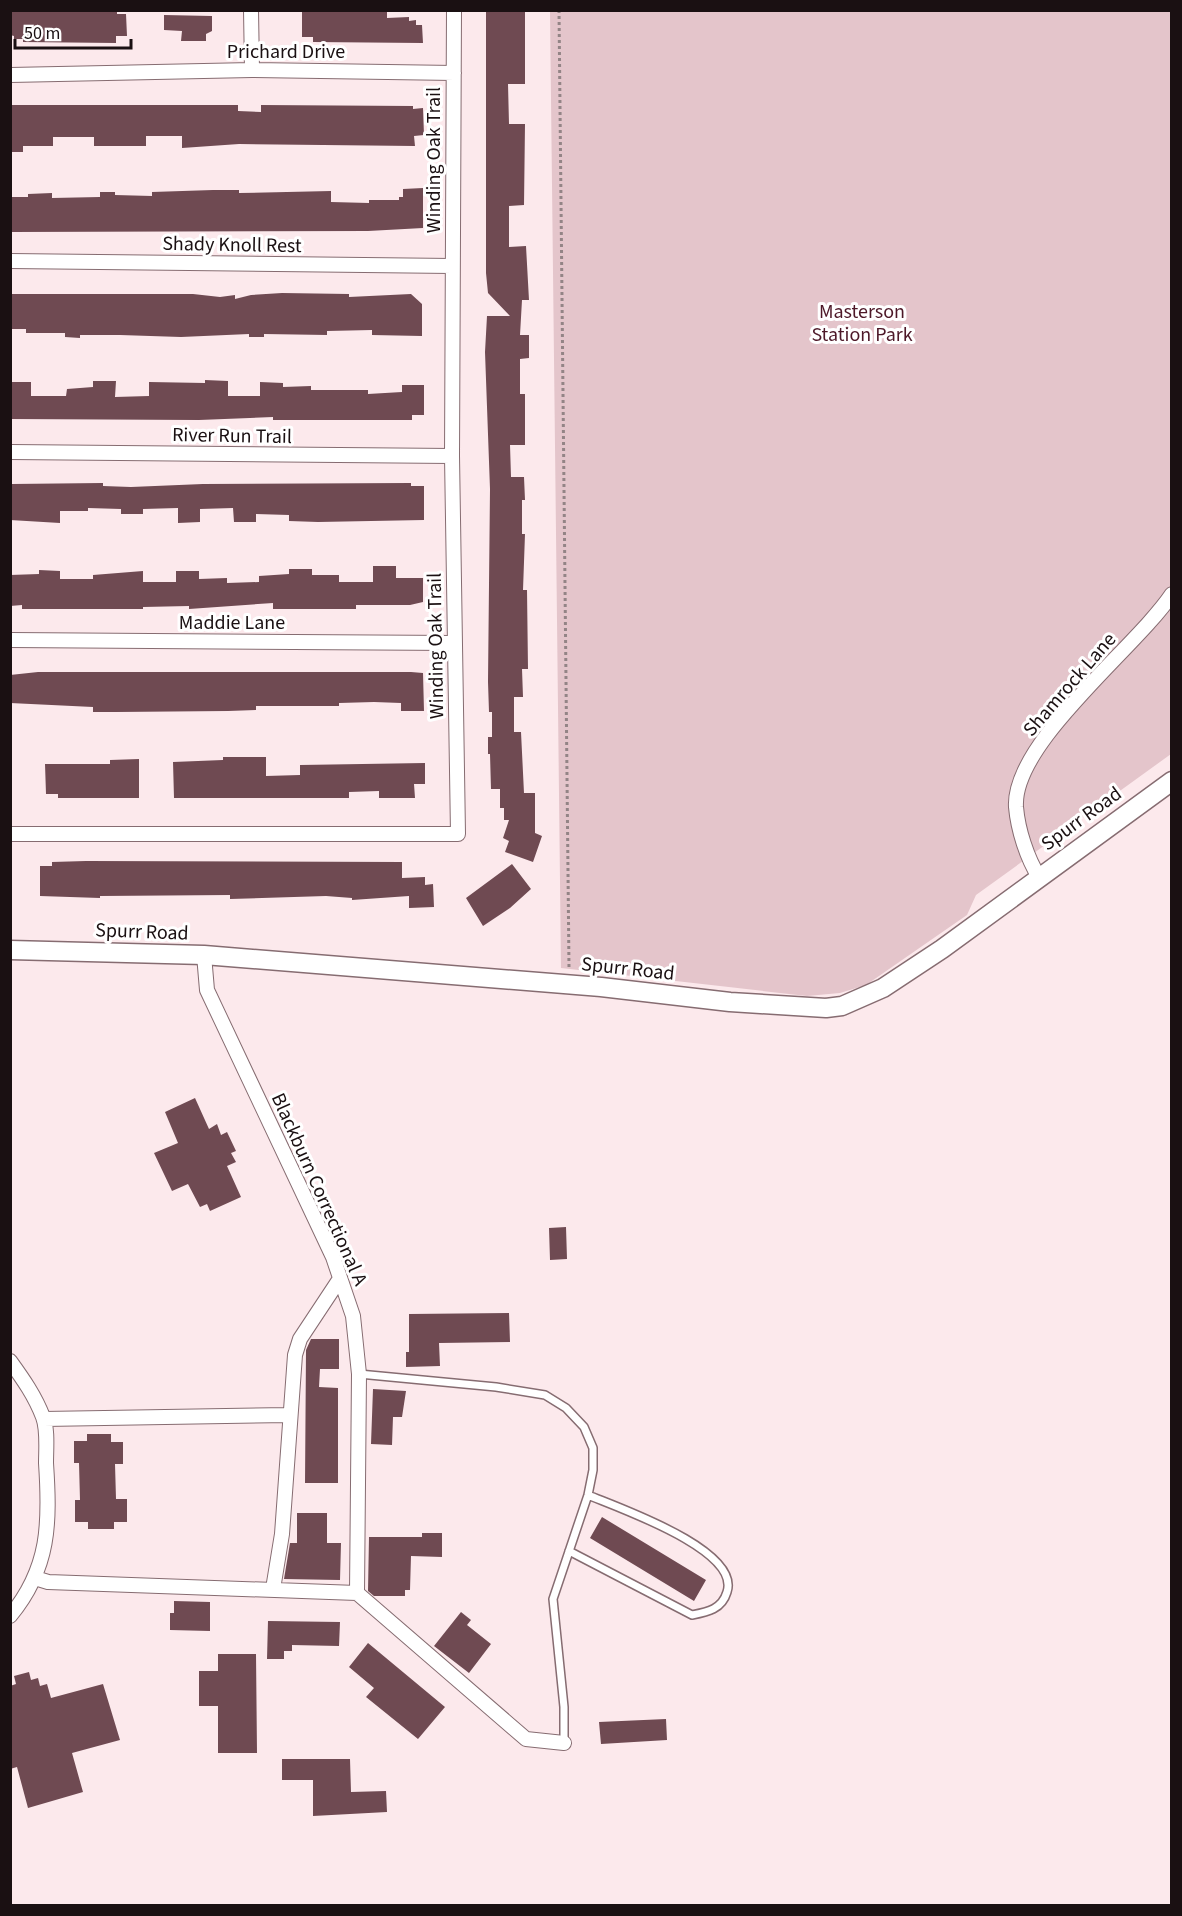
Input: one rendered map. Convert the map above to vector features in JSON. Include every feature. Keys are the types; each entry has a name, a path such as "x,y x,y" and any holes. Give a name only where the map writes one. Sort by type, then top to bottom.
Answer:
{"street":[{"path":"252,10 252,70"},
{"name":"Winding Oak Trail","path":"10,834 458,834 453,643 453,10"},
{"name":"Prichard Drive","path":"10,75 252,70 454,73"},
{"name":"Shady Knoll Rest","path":"10,261 452,266"},
{"name":"River Run Trail","path":"10,452 452,456"},
{"name":"Shamrock Lane","path":"1039,877 1022,835 1016,805 1025,770 1052,728 1155,616 1172,594"},
{"name":"Maddie Lane","path":"10,640 453,643"},
{"name":"Spurr Road","path":"10,950 204,955 569,984 730,1002 826,1008 842,1006 858,1001 893,981 1172,781"},
{"name":"Blackburn Correctional A","path":"204,955 207,990 333,1257 353,1316 359,1374 357,1593"},
{"path":"273,1589 282,1534 295,1355 300,1339 339,1280"},
{"path":"10,1361 29,1387 44,1419 49,1517 46,1541 35,1578 10,1616"},
{"path":"44,1419 289,1415"},
{"path":"35,1578 48,1582 357,1593 526,1739 564,1743"}],"lane":[{"path":"359,1374 496,1387 545,1395 566,1408 584,1427 592,1448 593,1470 588,1495 553,1599 564,1707 564,1743"},
{"path":"569,1551 692,1615 709,1612 724,1602 730,1585 724,1569 713,1556 675,1533 588,1495"}],"path":[{"path":"559,10 569,984"}],"green space":[{"name":"Masterson Station Park","path":"550,11 1171,11 1171,754 976,895 967,915 866,985 840,993 807,996 561,968"}],"building":[{"path":"12,10 117,10 117,14 126,14 127,36 116,36 116,43 23,42 23,39 14,39 14,36 10,35"},
{"path":"302,10 387,10 387,18 409,17 409,21 416,20 416,25 422,25 423,43 313,42 313,37 302,37"},
{"path":"486,10 525,10 525,84 508,84 509,124 525,124 524,205 509,206 509,247 526,246 529,300 522,300 520,335 529,335 529,358 520,359 520,394 525,394 525,445 510,445 511,477 524,477 523,590 527,590 528,669 522,669 523,697 514,697 514,732 521,732 524,793 535,793 535,833 542,836 533,862 505,852 509,841 503,838 509,820 504,820 504,808 500,808 500,789 491,789 490,754 488,754 488,737 492,737 492,712 489,712 488,682 490,489 485,352 487,316 510,316 488,293 486,273"},
{"path":"164,15 212,16 212,31 206,34 206,41 181,41 182,31 164,30"},
{"path":"10,105 238,105 238,111 261,112 261,105 413,106 413,109 423,108 424,135 414,136 415,146 239,144 182,148 182,136 146,136 146,146 94,146 94,137 53,137 53,146 23,146 23,152 10,152"},
{"path":"423,188 423,228 368,231 10,232 10,197 28,197 28,194 52,193 52,198 100,197 100,192 115,192 115,195 152,196 152,192 213,190 239,190 239,193 331,191 331,202 369,203 369,200 399,200 399,197 403,197 403,189"},
{"path":"10,294 193,294 220,297 235,295 235,299 251,295 349,294 349,297 411,294 422,304 422,336 372,335 372,330 327,331 327,335 264,334 264,337 249,337 249,334 181,337 80,335 80,338 65,337 65,333 26,333 26,329 10,329"},
{"path":"205,380 228,381 228,396 260,396 260,382 283,383 283,387 311,386 311,390 368,390 368,394 402,392 402,385 424,385 424,415 412,415 412,420 273,420 273,417 199,420 10,419 10,382 31,382 31,396 66,396 67,389 93,387 93,381 116,381 115,397 149,396 149,382 205,383"},
{"path":"103,483 103,486 131,487 203,484 411,483 411,486 424,486 424,520 289,521 289,515 256,514 256,522 234,522 233,508 200,509 200,522 178,523 178,508 143,509 143,514 121,514 121,509 88,508 88,511 60,511 60,523 10,520 12,484"},
{"path":"373,566 396,566 396,578 423,578 423,602 410,605 356,605 356,609 273,609 273,603 189,609 189,606 143,607 143,609 22,609 22,605 10,606 10,575 39,574 39,570 60,571 60,579 93,579 93,575 143,571 143,582 176,582 176,571 199,571 199,579 227,578 227,583 259,582 259,576 289,574 289,569 312,569 312,575 339,575 339,582 373,582"},
{"path":"38,672 423,673 424,711 401,711 401,703 374,702 339,703 339,706 256,706 256,710 116,712 93,712 93,707 10,703 10,675"},
{"path":"223,757 266,757 266,776 300,775 300,765 425,763 425,784 414,784 415,798 379,798 379,791 349,792 349,798 174,798 173,762 223,760"},
{"path":"139,759 139,798 58,798 58,794 46,794 45,764 110,764 110,760"},
{"path":"52,862 402,862 402,878 425,877 425,885 433,884 434,907 409,908 409,896 352,900 352,898 326,896 230,899 230,895 100,896 100,898 40,896 40,866 52,866"},
{"path":"512,864 531,889 510,908 483,926 466,898"},
{"path":"195,1098 209,1129 217,1124 221,1135 227,1132 236,1151 231,1153 236,1162 227,1166 241,1197 210,1211 207,1204 200,1207 188,1184 172,1191 154,1153 178,1143 165,1112"},
{"path":"566,1227 567,1259 550,1260 549,1228"},
{"path":"509,1313 510,1342 439,1343 440,1366 406,1367 406,1352 409,1352 409,1314"},
{"path":"311,1339 339,1339 339,1369 320,1369 319,1387 338,1388 338,1483 305,1483 306,1350"},
{"path":"373,1389 406,1391 402,1417 393,1417 392,1445 371,1444"},
{"path":"87,1434 111,1434 111,1442 123,1442 123,1464 115,1464 116,1499 127,1499 127,1522 114,1522 114,1529 88,1529 88,1522 75,1522 75,1500 80,1500 79,1463 74,1463 74,1441 87,1441"},
{"path":"297,1513 327,1513 327,1543 341,1543 340,1580 284,1579 290,1543 297,1543"},
{"path":"602,1517 706,1580 694,1601 590,1538"},
{"path":"422,1533 442,1533 442,1557 411,1556 410,1590 405,1590 405,1596 374,1596 368,1591 369,1537 422,1537"},
{"path":"174,1601 210,1602 210,1631 170,1630 170,1613 174,1613"},
{"path":"461,1612 471,1620 467,1625 491,1644 469,1673 434,1646"},
{"path":"268,1621 340,1622 339,1646 292,1645 292,1651 284,1651 284,1659 267,1659"},
{"path":"368,1643 445,1707 418,1739 366,1697 374,1688 349,1667"},
{"path":"218,1654 256,1654 257,1753 218,1753 218,1706 199,1706 199,1671 218,1671"},
{"path":"29,1672 31,1680 38,1678 40,1686 47,1684 51,1698 103,1684 120,1740 72,1753 83,1792 28,1808 17,1767 10,1769 10,1686 16,1684 14,1676"},
{"path":"666,1719 667,1740 601,1744 599,1722"},
{"path":"282,1759 350,1759 351,1792 386,1791 387,1812 313,1816 313,1780 282,1780"}]}
